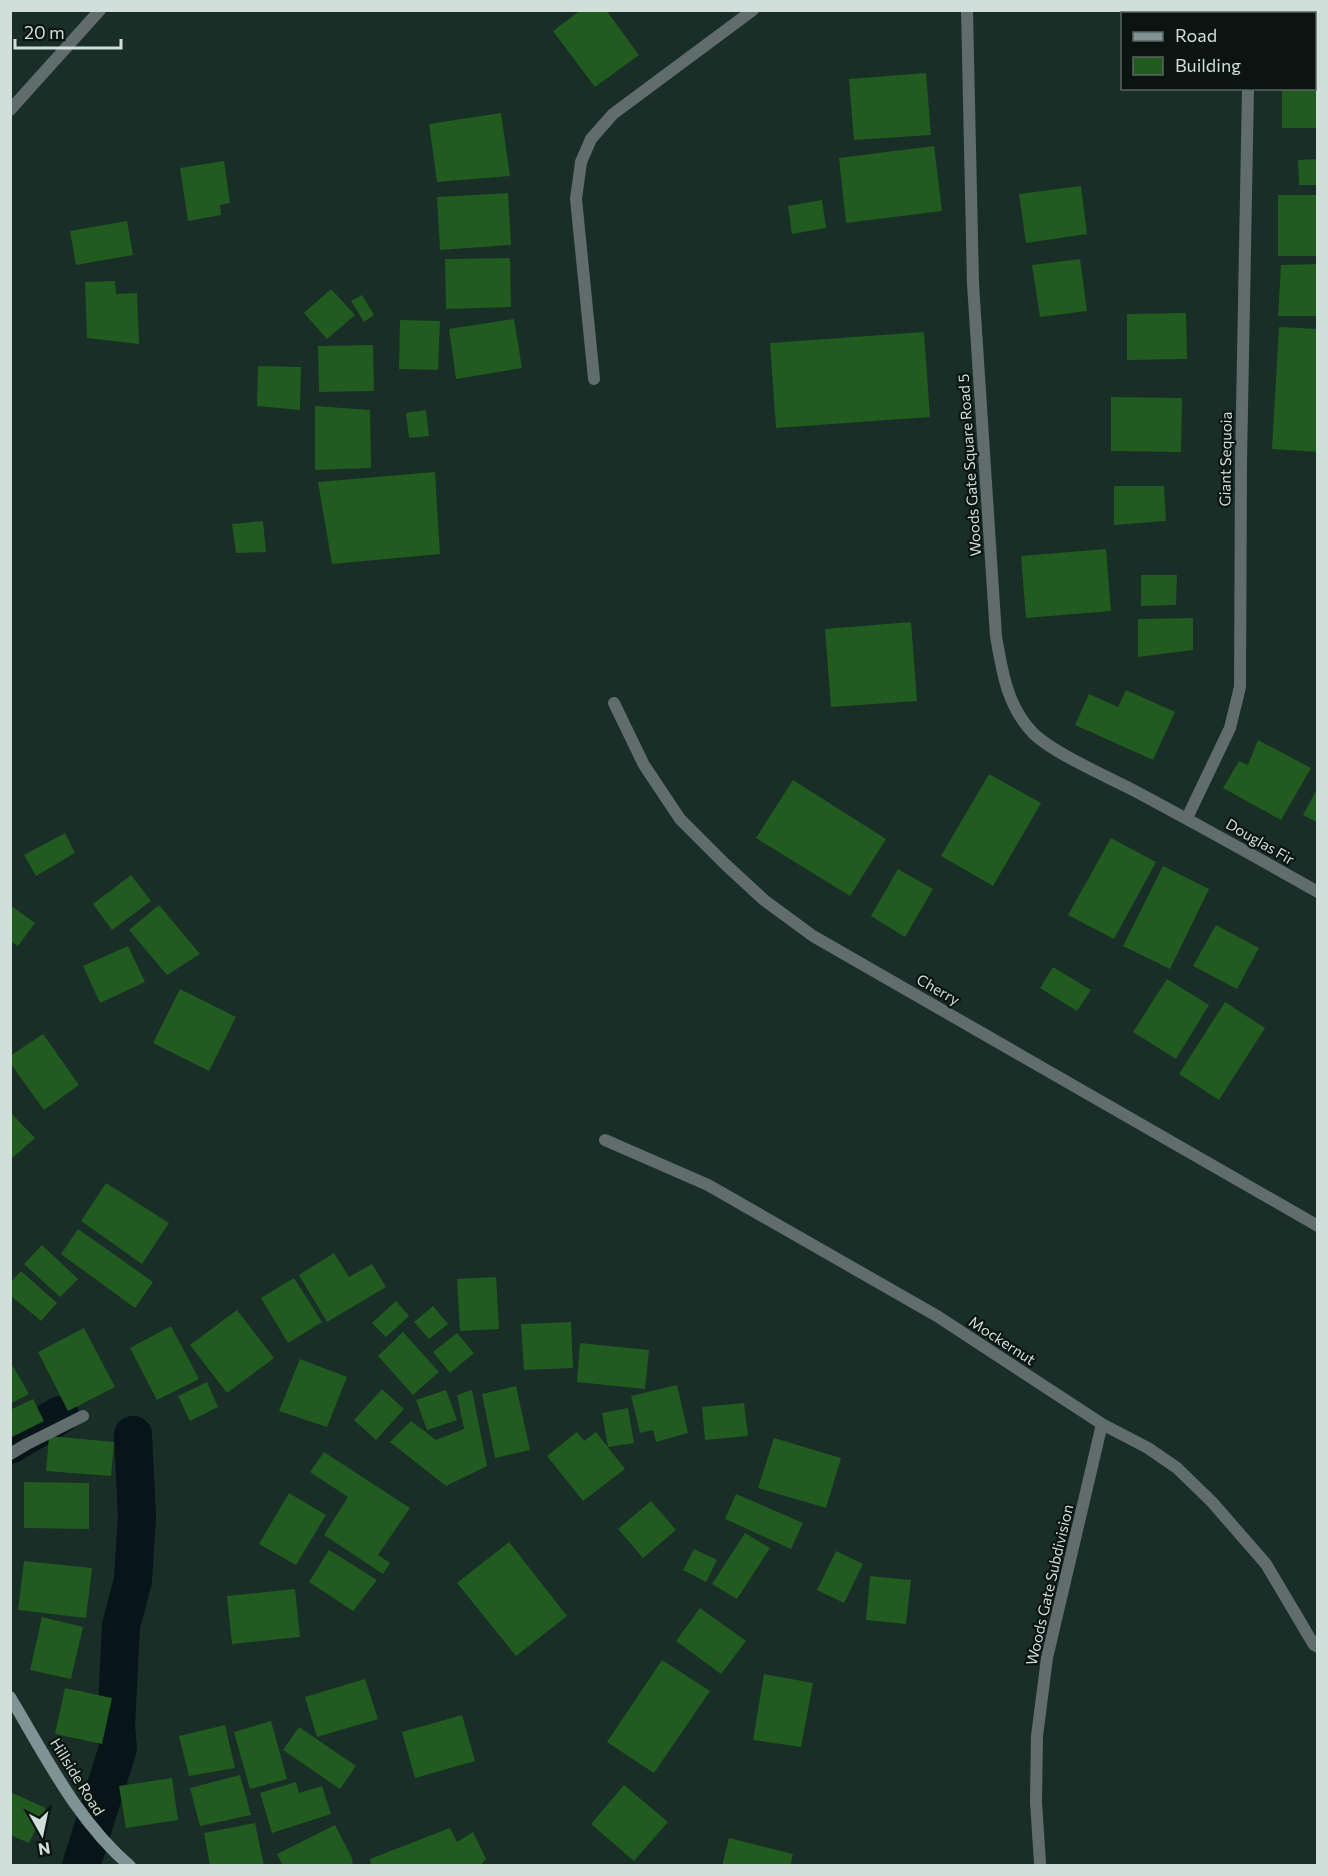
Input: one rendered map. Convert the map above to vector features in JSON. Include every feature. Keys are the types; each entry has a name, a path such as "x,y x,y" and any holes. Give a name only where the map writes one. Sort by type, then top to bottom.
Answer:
{"street":[{"path":"10,110 100,10"},
{"path":"594,379 576,199 581,162 591,139 613,114 753,10"},
{"name":"Woods Gate Square Road 5","path":"968,10 973,284 996,636 1004,681 1016,711 1034,734 1057,750 1187,818"},
{"name":"Giant Sequoia","path":"1187,818 1230,728 1240,687 1241,451 1248,90"},
{"name":"Cherry","path":"614,703 644,765 680,819 764,900 813,936 1317,1226"},
{"name":"Douglas Fir","path":"1187,818 1317,892"},
{"name":"Mockernut","path":"604,1140 728,1196 937,1316 1102,1424 1148,1448 1177,1468 1212,1502 1266,1564 1317,1647"},
{"path":"10,1454 83,1416"},
{"name":"Woods Gate Subdivision","path":"1040,1863 1036,1802 1037,1736 1047,1658 1102,1424"},
{"name":"Hillside Road","path":"10,1697 94,1831 130,1866"}],"building":[{"path":"581,10 606,10 639,55 595,87 553,31"},
{"path":"1279,10 1318,10 1318,53 1316,53 1316,12 1279,12"},
{"path":"1316,62 1318,62 1318,128 1282,128 1282,90 1316,90"},
{"path":"926,73 931,135 854,140 849,79"},
{"path":"501,113 510,176 437,182 429,124"},
{"path":"934,146 942,211 846,223 839,158"},
{"path":"1318,159 1318,185 1299,185 1298,160"},
{"path":"224,161 230,203 220,205 221,215 188,221 180,168"},
{"path":"1081,186 1087,234 1026,243 1019,194"},
{"path":"508,193 511,245 440,250 437,197"},
{"path":"1278,195 1318,195 1318,256 1278,256"},
{"path":"822,200 826,228 792,234 788,206"},
{"path":"127,221 133,255 76,265 70,231"},
{"path":"510,258 511,307 446,309 445,259"},
{"path":"1080,259 1087,311 1040,317 1032,265"},
{"path":"1318,264 1318,316 1278,316 1281,265"},
{"path":"115,281 116,294 137,293 139,344 87,338 85,282"},
{"path":"331,289 355,315 327,339 304,313"},
{"path":"362,295 374,315 364,322 351,301"},
{"path":"1186,313 1187,359 1127,360 1127,314"},
{"path":"514,319 522,368 456,379 449,329"},
{"path":"400,320 440,321 438,370 399,369"},
{"path":"1279,327 1318,329 1318,452 1272,449"},
{"path":"924,332 930,417 776,428 770,343"},
{"path":"373,345 374,391 319,392 318,346"},
{"path":"258,366 301,367 300,410 257,406"},
{"path":"1111,397 1182,398 1181,452 1111,451"},
{"path":"315,406 370,410 371,468 315,470"},
{"path":"426,410 429,436 409,438 406,413"},
{"path":"435,472 440,554 332,564 318,482"},
{"path":"1114,486 1164,486 1166,521 1114,525"},
{"path":"263,521 266,552 236,553 232,524"},
{"path":"1106,549 1111,611 1026,618 1021,556"},
{"path":"1141,575 1177,575 1176,605 1141,606"},
{"path":"1193,618 1193,650 1138,657 1138,619"},
{"path":"911,622 917,701 831,707 825,629"},
{"path":"1126,690 1175,712 1153,760 1075,725 1089,694 1118,707"},
{"path":"1258,740 1311,768 1281,820 1223,788 1239,761 1248,765"},
{"path":"989,774 1041,803 993,886 941,856"},
{"path":"793,780 886,839 850,896 756,838"},
{"path":"1318,787 1318,823 1303,815"},
{"path":"65,833 75,853 36,876 24,855"},
{"path":"1111,838 1156,862 1114,939 1068,915"},
{"path":"1163,866 1209,889 1170,969 1123,946"},
{"path":"898,869 933,889 905,937 871,916"},
{"path":"131,875 151,901 112,930 93,904"},
{"path":"10,905 35,923 18,946 10,941"},
{"path":"159,905 200,954 167,975 129,930"},
{"path":"1216,925 1259,948 1237,989 1193,966"},
{"path":"128,946 145,982 100,1003 83,966"},
{"path":"1053,967 1091,990 1077,1011 1040,988"},
{"path":"1167,979 1209,1005 1176,1059 1133,1032"},
{"path":"180,989 236,1017 209,1071 153,1043"},
{"path":"1225,1002 1265,1028 1219,1100 1179,1074"},
{"path":"43,1034 79,1085 44,1110 10,1063 10,1056"},
{"path":"10,1112 35,1138 10,1160"},
{"path":"106,1183 169,1223 142,1264 81,1221"},
{"path":"78,1229 153,1282 135,1308 61,1254"},
{"path":"42,1245 78,1279 60,1297 24,1264"},
{"path":"334,1253 349,1277 372,1264 386,1287 327,1322 299,1275"},
{"path":"21,1271 57,1303 41,1321 10,1295 10,1283"},
{"path":"496,1277 499,1329 460,1331 457,1279"},
{"path":"294,1278 322,1322 288,1343 261,1298"},
{"path":"396,1301 409,1316 386,1337 372,1323"},
{"path":"433,1306 448,1324 429,1339 414,1322"},
{"path":"237,1310 274,1358 227,1393 190,1345"},
{"path":"571,1322 573,1368 524,1370 521,1324"},
{"path":"171,1326 199,1379 157,1400 130,1348"},
{"path":"84,1328 115,1387 68,1411 38,1352"},
{"path":"403,1332 439,1372 413,1395 378,1356"},
{"path":"457,1333 474,1353 450,1373 433,1352"},
{"path":"580,1343 649,1350 645,1389 577,1382"},
{"path":"300,1359 347,1377 327,1427 279,1411"},
{"path":"10,1361 29,1394 10,1404"},
{"path":"207,1382 218,1407 190,1421 178,1396"},
{"path":"677,1385 688,1433 656,1442 653,1430 640,1433 631,1396"},
{"path":"516,1386 530,1450 495,1458 482,1394"},
{"path":"382,1389 404,1409 376,1440 354,1420"},
{"path":"446,1390 457,1420 427,1430 416,1400"},
{"path":"472,1390 487,1466 446,1486 390,1442 411,1421 436,1440 464,1429 457,1395"},
{"path":"33,1399 44,1421 10,1438 10,1410"},
{"path":"744,1403 748,1436 705,1440 702,1407"},
{"path":"628,1408 634,1443 608,1447 602,1413"},
{"path":"577,1432 584,1441 596,1432 625,1469 583,1501 547,1456"},
{"path":"49,1436 114,1442 111,1476 46,1471"},
{"path":"774,1438 841,1458 826,1508 758,1488"},
{"path":"324,1452 410,1508 378,1555 390,1563 383,1574 324,1535 348,1497 310,1472"},
{"path":"24,1482 89,1483 89,1529 24,1528"},
{"path":"289,1493 326,1515 296,1565 259,1544"},
{"path":"736,1494 803,1523 791,1549 725,1519"},
{"path":"651,1501 676,1530 643,1558 618,1529"},
{"path":"745,1533 770,1548 737,1599 712,1584"},
{"path":"509,1542 567,1616 516,1656 457,1583"},
{"path":"694,1549 717,1560 706,1582 683,1570"},
{"path":"329,1550 377,1580 353,1611 309,1582"},
{"path":"836,1551 863,1564 844,1603 817,1590"},
{"path":"24,1561 92,1568 86,1618 18,1610"},
{"path":"870,1576 911,1580 906,1624 866,1620"},
{"path":"295,1589 300,1637 232,1644 227,1596"},
{"path":"700,1608 746,1641 721,1674 676,1641"},
{"path":"42,1617 83,1627 71,1679 30,1670"},
{"path":"662,1660 710,1691 654,1773 607,1742"},
{"path":"764,1674 813,1683 801,1747 753,1740"},
{"path":"365,1679 378,1719 317,1737 305,1697"},
{"path":"65,1688 112,1698 102,1744 55,1734"},
{"path":"462,1715 475,1761 415,1778 402,1732"},
{"path":"271,1721 287,1779 250,1789 234,1732"},
{"path":"225,1725 235,1768 189,1776 179,1736"},
{"path":"299,1727 356,1766 340,1789 283,1750"},
{"path":"240,1775 251,1815 200,1826 190,1788"},
{"path":"172,1778 178,1820 126,1828 119,1786"},
{"path":"296,1782 299,1793 322,1786 331,1814 272,1833 260,1793"},
{"path":"624,1785 668,1822 634,1861 591,1824"},
{"path":"10,1792 46,1808 29,1843 10,1835"},
{"path":"255,1823 264,1866 210,1866 204,1833"},
{"path":"335,1825 352,1858 353,1866 283,1866 277,1854"},
{"path":"450,1828 457,1842 473,1832 486,1859 480,1866 371,1866 370,1859"},
{"path":"729,1838 793,1854 790,1866 722,1866"}],"waterway":[{"path":"10,1445 60,1415"},
{"path":"81,1866 118,1748 116,1726 121,1626 133,1580 137,1516 133,1435"}]}
